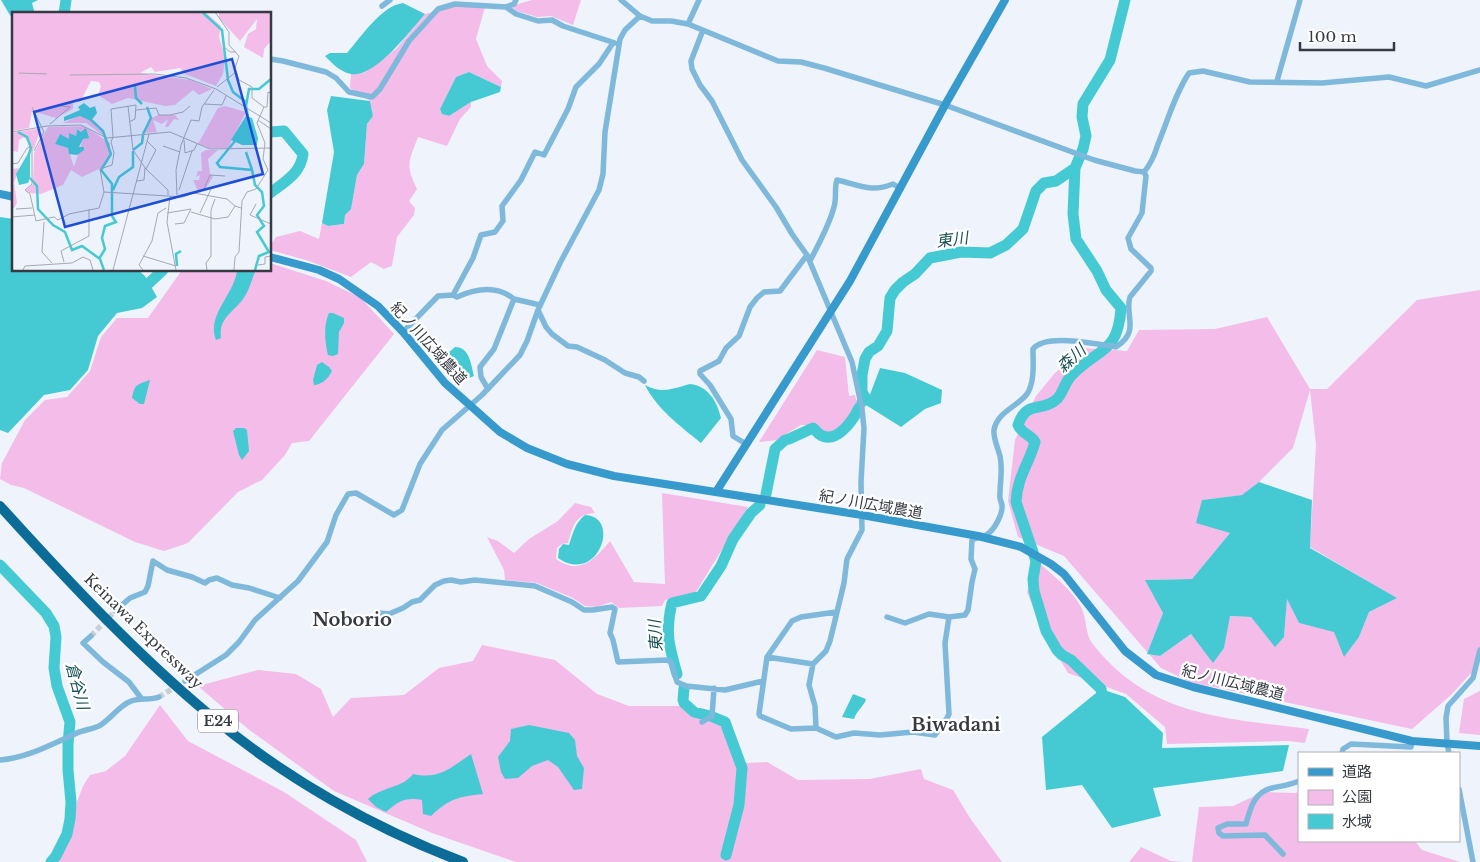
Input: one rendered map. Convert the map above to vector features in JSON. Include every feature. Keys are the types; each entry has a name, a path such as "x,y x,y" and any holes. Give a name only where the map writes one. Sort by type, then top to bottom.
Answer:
{"highway":[{"name":"Keinawa Expressway","path":"0,506 123,636 213,718 304,782 354,811 403,836 463,862"}],"street":[{"path":"382,6 390,0"},
{"path":"506,7 514,4 516,0"},
{"path":"621,0 640,16 652,21 671,21 688,24 778,61 801,62 824,68 946,105 1085,155 1094,160 1144,172"},
{"path":"688,24 699,0"},
{"path":"716,492 832,311 1005,0"},
{"path":"1277,81 1300,0"},
{"path":"271,60 283,61 326,72 336,78 349,92 372,97 380,89 409,41 438,9 455,4 506,7 538,21 552,20 563,26 616,43"},
{"path":"453,295 473,258 481,235 495,232 503,221 502,206 521,180 535,152 544,155 568,109 576,87 600,64 625,30 640,16"},
{"path":"703,30 691,61 692,69 700,85 712,101 742,160 809,258 852,362 862,409 864,428 861,482 862,530 845,566 844,583 830,641 826,651 813,664 809,685 815,706 816,728"},
{"path":"185,681 226,655 239,642 255,620 298,581 327,542 336,515 348,494 356,493 394,515 402,510 420,464 442,430 488,389 520,355 560,263 599,190 603,174 604,132 616,43"},
{"path":"887,617 905,623 929,614 949,617 965,615 968,610 976,569 971,558 972,540 989,532 1000,516 1002,509 1000,494 1002,464 994,430 1001,416 1027,393 1032,379 1033,349 1035,346 1046,341 1053,341 1116,346 1122,343 1126,337 1131,325 1128,301 1151,271 1148,263 1131,249 1128,238 1142,213 1146,176 1144,172 1154,155 1181,86 1189,73 1203,71 1250,82 1322,83 1389,77 1426,86 1480,70"},
{"path":"746,444 732,436 731,419 710,385 700,374 700,371 719,361 726,348 739,336 750,307 757,298 764,292 780,291 809,258 830,220 835,205 837,192 835,186 837,180 864,189 882,188 893,184 901,189"},
{"name":"紀ノ川広域農道","path":"271,257 319,270 339,279 378,306 403,332 445,383 469,406 500,432 527,448 567,464 614,476 862,515 978,536 1021,547 1052,564 1064,574 1124,651 1156,675 1193,687 1412,741 1480,746"},
{"path":"403,332 438,296 453,295 457,298 480,289 507,293 514,299 539,308 546,327 568,346 577,347 644,381"},
{"path":"488,389 481,377 480,367 494,349 514,299"},
{"path":"115,611 130,598 145,592 153,561 167,570 192,577 204,583 217,578 232,585 249,588 280,598"},
{"path":"379,613 389,614 420,600 435,585 444,581 461,582 475,580 535,586 572,602 584,610 612,607 615,609 610,633 618,662 666,660 671,662 677,682 681,685 730,690 763,681"},
{"path":"836,612 794,619 768,657 763,681 760,716 791,729 816,728 836,737 854,734 880,735 913,732 935,735 949,714 945,643 949,617"},
{"path":"91,636 83,644 129,682 141,698"},
{"path":"1449,752 1446,743 1448,706 1473,678 1480,650"},
{"path":"768,657 813,664"},
{"path":"702,722 712,716 714,688"},
{"path":"0,760 11,759 99,726 111,718 127,702 141,698 152,699 159,697"},
{"path":"1342,752 1351,744 1411,746 1412,741"},
{"path":"1283,854 1265,835 1224,836 1219,833 1218,828 1227,824 1246,824 1256,797 1269,788 1286,786 1298,781"},
{"path":"1460,794 1473,862"}],"green space":[{"path":"532,0 581,0 573,25 551,16 537,17 517,11 511,6"},
{"path":"463,4 485,7 476,39 487,66 502,81 501,87 469,72 456,77 440,109 442,114 449,116 471,102 471,107 460,119 447,146 418,137 410,163 411,174 417,189 409,201 415,208 414,215 397,237 392,266 384,269 371,262 351,277 309,261 271,250 271,244 276,237 300,231 319,239 322,223 328,226 344,224 345,215 351,208 357,175 364,164 367,124 373,116 370,101 350,88 351,74 364,73 396,49 425,14"},
{"path":"271,263 326,281 361,298 394,334 309,441 292,443 285,455 262,480 238,492 188,543 164,551 135,542 24,488 11,485 0,479 2,463 25,420 45,400 67,397 90,371 101,337 117,318 148,318 181,271 271,271"},
{"path":"1480,290 1480,653 1473,671 1451,695 1412,729 1190,682 1161,668 1149,654 1160,656 1191,634 1213,662 1224,648 1229,616 1251,617 1275,646 1284,637 1287,598 1299,623 1334,631 1344,656 1359,637 1369,612 1396,598 1310,547 1316,445 1310,390 1293,448 1243,495 1202,500 1230,533 1192,579 1146,580 1163,613 1148,653 1064,556 1018,537 1008,501 1015,440 1036,396 1055,373 1083,348 1127,351 1139,330 1215,329 1267,317 1310,389 1327,389 1417,300"},
{"path":"817,350 845,357 849,396 855,395 857,404 849,418 835,432 822,430 814,425 801,425 777,440 759,442"},
{"path":"662,493 748,507 696,592 665,600 662,606 619,608 611,602 597,607 585,606 573,598 537,583 505,580 504,570 487,537 498,541 514,553 529,539 558,521 575,503 591,507 595,513 579,518 568,543 562,544 557,548 556,559 565,564 580,566 599,554 610,541 634,582 665,584"},
{"path":"1039,563 1077,601 1083,611 1088,635 1092,643 1114,667 1138,686 1164,700 1190,710 1248,721 1309,729 1305,743 1288,741 1167,744 1165,727 1126,694 1068,673 1042,629 1027,592"},
{"path":"482,645 555,660 597,694 629,706 681,706 715,720 733,731 735,745 743,763 767,762 798,780 870,779 921,769 924,779 953,790 970,818 1002,862 516,862 432,833 334,791 248,729 198,686 258,670 296,674 321,689 333,717 351,698 404,695 439,668 473,661"},
{"path":"1480,691 1480,735 1459,733 1464,699"},
{"path":"160,705 188,741 284,792 356,840 367,862 56,862 70,837 77,802 83,786 90,775 106,771 125,756"},
{"path":"1263,792 1298,792 1298,842 1416,842 1422,850 1460,862 1192,862 1199,807 1233,806"},
{"path":"1141,847 1171,861 1184,862 1129,862"}],"water":[{"path":"1,0 38,0 32,3 34,12 12,12 12,19"},
{"path":"403,3 425,14 391,52 370,69 360,74 347,73 336,67 325,56 330,53 347,53 379,16 395,5"},
{"path":"469,72 501,87 500,92 471,102 449,116 442,114 440,109 456,77"},
{"path":"331,96 370,101 373,116 367,124 364,164 357,175 351,209 345,215 344,224 328,226 322,223 334,152 327,110"},
{"path":"0,217 12,219 12,271 139,271 145,276 157,297 142,308 117,313 98,336 88,370 70,390 44,395 8,433 0,430"},
{"path":"237,271 256,271 245,296 228,315 222,325 221,338 216,340 215,322 235,279"},
{"path":"329,313 344,318 344,323 339,332 338,354 333,356 328,355 325,339 325,329"},
{"path":"455,347 467,353 474,376 469,378 442,370 437,363"},
{"path":"322,362 332,371 324,381 314,385 313,380 317,365"},
{"path":"880,368 905,373 942,390 941,403 925,409 901,427 866,405"},
{"path":"150,380 144,404 140,404 132,398 135,387"},
{"path":"690,384 702,388 711,395 721,418 701,443 662,409 645,385 662,390"},
{"path":"236,428 247,430 249,451 242,460 233,431"},
{"path":"1259,482 1312,500 1310,548 1397,598 1369,612 1359,637 1344,657 1334,632 1299,623 1287,599 1284,637 1275,647 1251,617 1230,616 1224,648 1213,663 1191,634 1160,656 1147,654 1163,613 1145,580 1192,579 1230,533 1196,523 1202,500 1242,495"},
{"path":"585,515 596,518 602,526 603,536 600,547 594,557 584,563 572,564 558,558 559,549 563,544 569,545 573,532"},
{"path":"1101,689 1125,697 1163,733 1162,748 1289,745 1283,771 1153,788 1161,816 1112,828 1082,785 1046,790 1042,737"},
{"path":"853,694 866,699 854,719 842,717"},
{"path":"529,725 569,733 575,740 577,756 584,768 582,789 574,790 558,767 548,760 532,766 518,778 505,779 501,772 498,757 510,741 511,729"},
{"path":"471,754 483,794 455,799 431,816 423,814 422,800 411,799 402,801 386,812 376,807 368,799 379,792 404,782 413,774 437,774"}],"waterway":[{"path":"64,12 66,0"},
{"name":"森川","path":"1103,704 1101,689 1071,660 1057,650 1046,631 1034,591 1033,579 1036,561 1016,502 1021,478 1035,442 1018,425 1022,417 1030,409 1046,405 1057,399 1071,376 1111,343 1119,323 1121,308 1106,290 1097,271 1076,239 1073,214 1075,168 1086,136 1082,117 1083,104 1110,60 1125,0"},
{"path":"271,132 284,131 303,154 302,161 296,172 271,192"},
{"name":"東川","path":"862,402 865,397 862,392 862,375 865,359 869,352 878,346 887,331 890,298 895,290 915,274 930,258 961,252 990,253 1006,245 1023,229 1036,191 1044,183 1056,181 1075,168"},
{"path":"136,281 148,284 162,271"},
{"name":"東川","path":"766,494 775,449 785,440 813,428 825,437 832,437 848,425 859,408"},
{"name":"東川","path":"677,674 668,631 672,603 701,596 721,566 733,539 751,513 760,505"},
{"name":"倉谷川","path":"0,565 46,613 54,626 56,637 54,668 57,686 70,722 68,770 71,802 67,834 51,862"},
{"name":"東川","path":"683,700 684,688"},
{"name":"東川","path":"684,703 694,712 710,716"},
{"name":"東川","path":"713,717 725,722 742,768 739,805 726,855"}],"tunnel":[{"path":"91,636 115,611"},
{"path":"159,697 177,686"}],"district":[{"name":"Noborio","path":"352,620"},
{"name":"Biwadani","path":"956,725"}]}
